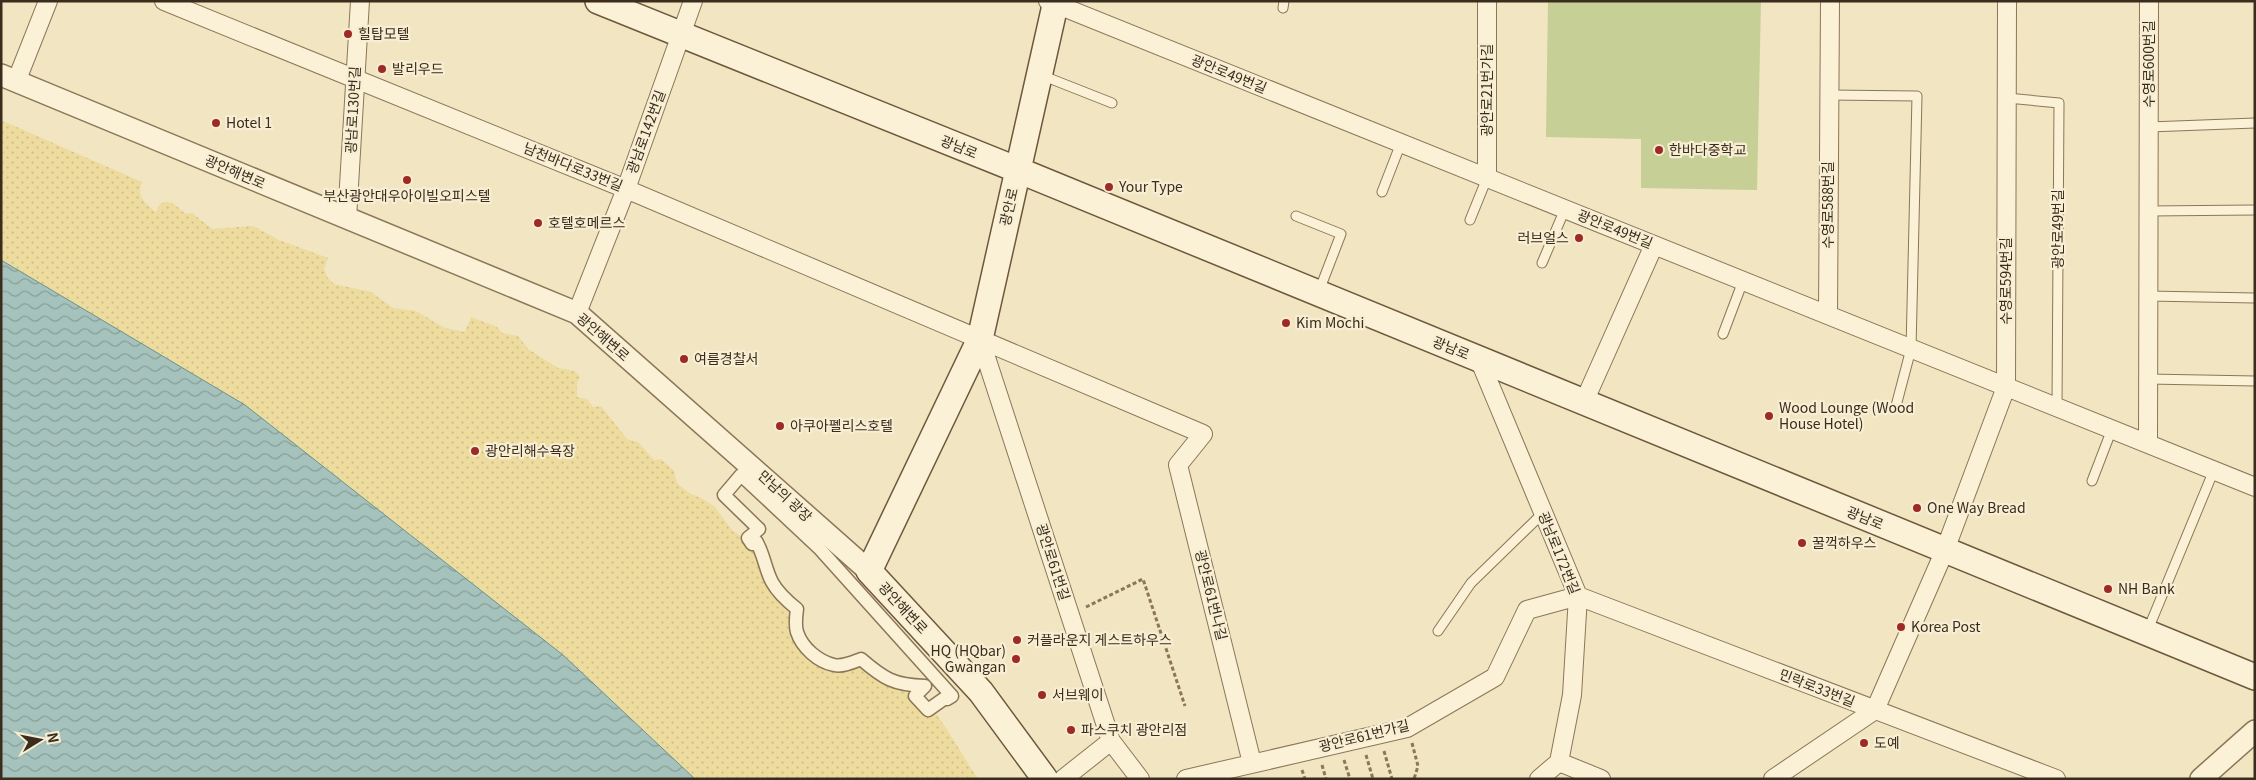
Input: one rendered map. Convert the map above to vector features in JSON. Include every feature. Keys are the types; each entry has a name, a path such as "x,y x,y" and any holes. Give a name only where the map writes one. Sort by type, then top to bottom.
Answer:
{"main road":[{"name":"광남로","path":"598,1 1018,170 2255,677"},
{"name":"광안로","path":"869,571 980,339 1041,75 1053,2"},
{"name":"광안해변로","path":"869,571 982,692 1045,779"}],"street":[{"path":"8,78 48,1"},
{"name":"남천바다로33번길","path":"164,1 626,189 980,339"},
{"name":"광남로130번길","path":"347,219 360,1"},
{"name":"광남로142번길","path":"577,313 626,189 694,1"},
{"name":"광안로21번가길","path":"1487,1 1487,178"},
{"name":"수영로588번길","path":"1828,315 1830,1"},
{"name":"수영로594번길","path":"1875,710 1945,550 2006,387 2007,1"},
{"name":"수영로600번길","path":"2148,444 2149,1"},
{"name":"광안로49번길","path":"1053,2 2255,487"},
{"name":"광안해변로","path":"8,78 577,313 869,571"},
{"path":"1584,402 1654,245"},
{"name":"광안로61번나길","path":"980,339 1202,434 1178,465 1252,763"},
{"name":"광안로61번길","path":"980,339 1111,741 1140,779"},
{"name":"광남로172번길","path":"1479,359 1578,596 1572,694 1559,762"},
{"name":"만남의 광장","path":"740,475 819,548 952,696 947,699 945,698 928,710 915,696 926,686 911,686 884,679 861,659 849,664 836,666 819,659 809,651 801,642 796,630 797,609 782,596 771,581 761,549 756,541 752,544 748,538 759,530 724,495 740,475"},
{"name":"광안로61번가길","path":"1186,779 1408,728 1495,677 1527,610 1578,596"},
{"name":"민락로33번길","path":"1578,596 2056,779"},
{"path":"1773,779 1875,710"},
{"path":"2201,779 2255,731"},
{"path":"1063,779 1111,741"},
{"path":"1539,779 1559,762 1601,779"}],"lane":[{"path":"1041,75 1112,103"},
{"path":"1829,95 1917,96 1911,349 1896,406"},
{"name":"광안로49번길","path":"2006,98 2058,103 2057,407"},
{"name":"수영로600번길","path":"2149,127 2255,123"},
{"path":"1382,192 1401,143"},
{"path":"1470,220 1487,178"},
{"path":"1542,263 1564,209"},
{"path":"2149,211 2255,210"},
{"path":"1296,216 1341,234 1318,294"},
{"path":"1723,334 1743,281"},
{"path":"2148,296 2255,298"},
{"path":"2148,379 2255,381"},
{"path":"2092,481 2112,429"},
{"path":"2147,633 2214,470"},
{"path":"1438,631 1471,583 1543,514"}],"path":[{"path":"1069,612 1094,604 1143,580 1184,706"},
{"path":"1408,728 1418,766 1414,779"},
{"path":"1380,734 1392,779"},
{"path":"1361,738 1373,779"}],"sand":[{"name":"광안리해수욕장","path":"3,121 142,182 140,192 142,199 156,212 160,204 168,202 174,204 186,214 192,213 212,229 253,226 279,240 328,258 324,269 327,277 334,284 371,292 393,308 416,311 445,328 465,332 471,317 497,327 502,333 518,336 528,349 558,368 575,371 580,377 577,383 577,397 587,399 593,407 601,406 627,439 638,442 654,460 661,459 674,471 677,483 689,493 715,507 732,530 748,538 797,609 801,642 836,666 861,659 911,686 916,696 938,708 936,714 978,779 695,779 563,655 245,405 1,260 1,122"}],"green space":[{"path":"1548,1 1761,1 1757,190 1641,188 1641,139 1546,137"}],"water":[{"path":"1,260 245,405 563,655 695,779 1,779"}],"place":[{"name":"힐탑모텔","path":"348,34"},
{"name":"발리우드","path":"382,69"},
{"name":"Hotel 1","path":"216,123"},
{"name":"한바다중학교","path":"1659,150"},
{"name":"부산광안대우아이빌오피스텔","path":"407,180"},
{"name":"Your Type","path":"1109,187"},
{"name":"호텔호메르스","path":"538,223"},
{"name":"러브얼스","path":"1579,238"},
{"name":"Kim Mochi","path":"1286,323"},
{"name":"여름경찰서","path":"684,359"},
{"name":"Wood Lounge (Wood House Hotel)","path":"1769,416"},
{"name":"아쿠아펠리스호텔","path":"780,426"},
{"name":"광안리해수욕장","path":"475,451"},
{"name":"One Way Bread","path":"1917,508"},
{"name":"꿀꺽하우스","path":"1802,543"},
{"name":"NH Bank","path":"2108,589"},
{"name":"Korea Post","path":"1901,627"},
{"name":"커플라운지 게스트하우스","path":"1017,640"},
{"name":"HQ (HQbar) Gwangan","path":"1016,659"},
{"name":"서브웨이","path":"1042,695"},
{"name":"파스쿠치 광안리점","path":"1071,730"},
{"name":"도예","path":"1864,743"}]}
